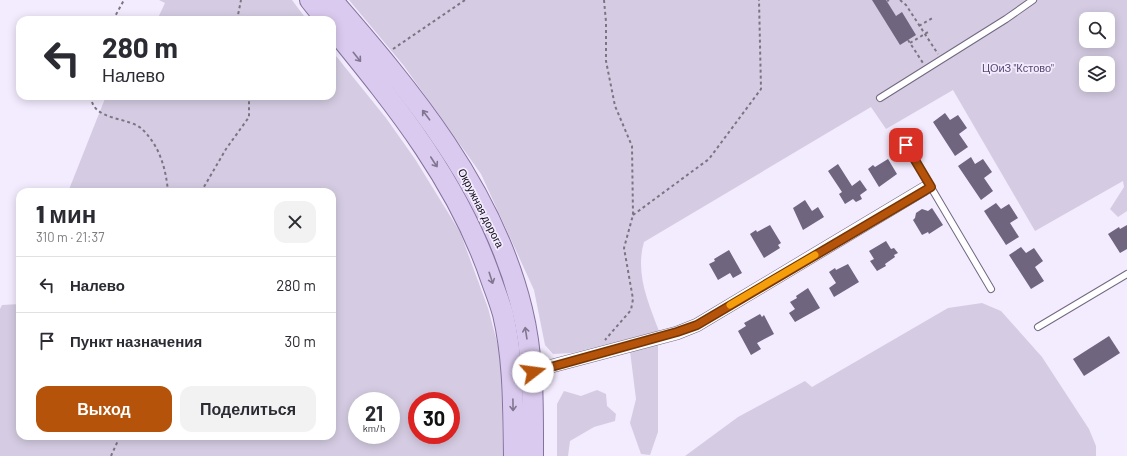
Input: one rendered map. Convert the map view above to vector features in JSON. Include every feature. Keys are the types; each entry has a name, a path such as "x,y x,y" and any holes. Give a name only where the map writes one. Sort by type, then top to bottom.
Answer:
{"main road":[{"path":"310,0 323,16"},
{"name":"Окружная дорога","path":"332,0 382,57 429,118 469,180 502,246 522,309 533,372 533,456"},
{"name":"Окружная дорога","path":"336,32 416,134 452,190 483,255 503,313 513,372 514,456"}],"street":[{"path":"533,372 682,331 697,325 927,188"}],"lane":[{"path":"880,98 1006,20 1033,0"},
{"path":"906,145 927,188 992,289"},
{"path":"1038,327 1127,274"}],"path":[{"path":"115,16 124,0"},
{"path":"238,16 242,0"},
{"path":"382,57 442,14 465,0"},
{"path":"590,356 632,310 633,299 624,248 633,215 632,146 613,98 606,61 606,22 604,0"},
{"path":"633,215 710,159 762,89 759,0"},
{"path":"900,0 906,6 942,60"},
{"path":"919,26 934,17"},
{"path":"910,44 928,32"},
{"path":"908,40 927,69"},
{"path":"93,100 96,108 105,115 142,128 158,149 166,175 168,188"},
{"path":"203,188 226,149 249,117 249,100"},
{"path":"111,456 118,440"}],"green space":[{"path":"159,0 292,0 304,16 159,16 165,3"},
{"name":"ЦОиЗ \"Кстово\"","path":"349,0 1127,0 1127,211 1118,217 1110,209 1124,187 1123,181 1035,231 953,90 886,129 871,107 644,242 641,265 642,276 647,298 659,331 572,353 553,354 545,345 534,290 481,174 404,66"},
{"path":"336,56 386,118 415,159 460,232 488,308 501,357 503,456 0,456 0,309 2,305 16,304 16,440 336,440 336,188 70,188 104,100 336,100"},
{"path":"982,303 1001,311 1042,357 1089,429 1096,446 1096,456 685,456 738,417 805,381 812,387 948,308"},
{"path":"658,344 658,432 650,455 641,454 630,423 636,399 630,351"},
{"path":"597,390 606,394 607,406 616,414 615,421 594,427 570,441 568,456 557,456 557,404 564,391 581,396"}],"building":[{"path":"872,0 886,0 896,16 902,12 916,35 900,45"},
{"path":"945,113 950,120 958,115 967,128 959,134 968,147 955,156 933,122"},
{"path":"971,157 975,164 983,159 992,172 984,178 993,191 981,200 958,166"},
{"path":"888,159 897,174 879,187 868,169 873,165 875,167"},
{"path":"838,164 852,186 860,180 867,190 860,195 862,199 856,202 853,199 845,204 839,194 842,192 828,171"},
{"path":"805,200 812,211 818,207 824,217 803,230 793,208"},
{"path":"996,203 1001,209 1009,204 1018,218 1010,223 1019,237 1006,245 984,211"},
{"path":"932,208 943,225 929,234 928,232 922,235 913,220 916,213 922,209 928,211"},
{"path":"770,225 781,243 778,245 780,248 764,258 750,234"},
{"path":"1127,225 1127,249 1120,253 1108,234 1119,227 1120,229"},
{"path":"886,241 891,249 894,248 898,253 885,264 886,266 877,271 870,261 874,259 869,251"},
{"path":"1021,247 1026,253 1034,248 1043,261 1035,267 1044,281 1031,289 1009,255"},
{"path":"729,250 742,273 733,278 730,273 718,280 709,264 715,261 714,259"},
{"path":"848,264 859,282 834,297 829,288 836,283 829,272 835,268 836,270"},
{"path":"808,288 820,308 795,322 789,313 795,309 790,302"},
{"path":"760,314 762,317 764,315 774,334 757,343 761,349 751,355 738,331 746,326 744,323"},
{"path":"1109,336 1120,353 1084,376 1073,359"}],"slow traffic":[{"path":"730,305 815,255"}],"route":[{"path":"533,372 687,330 926,188 931,187 906,145"}]}
